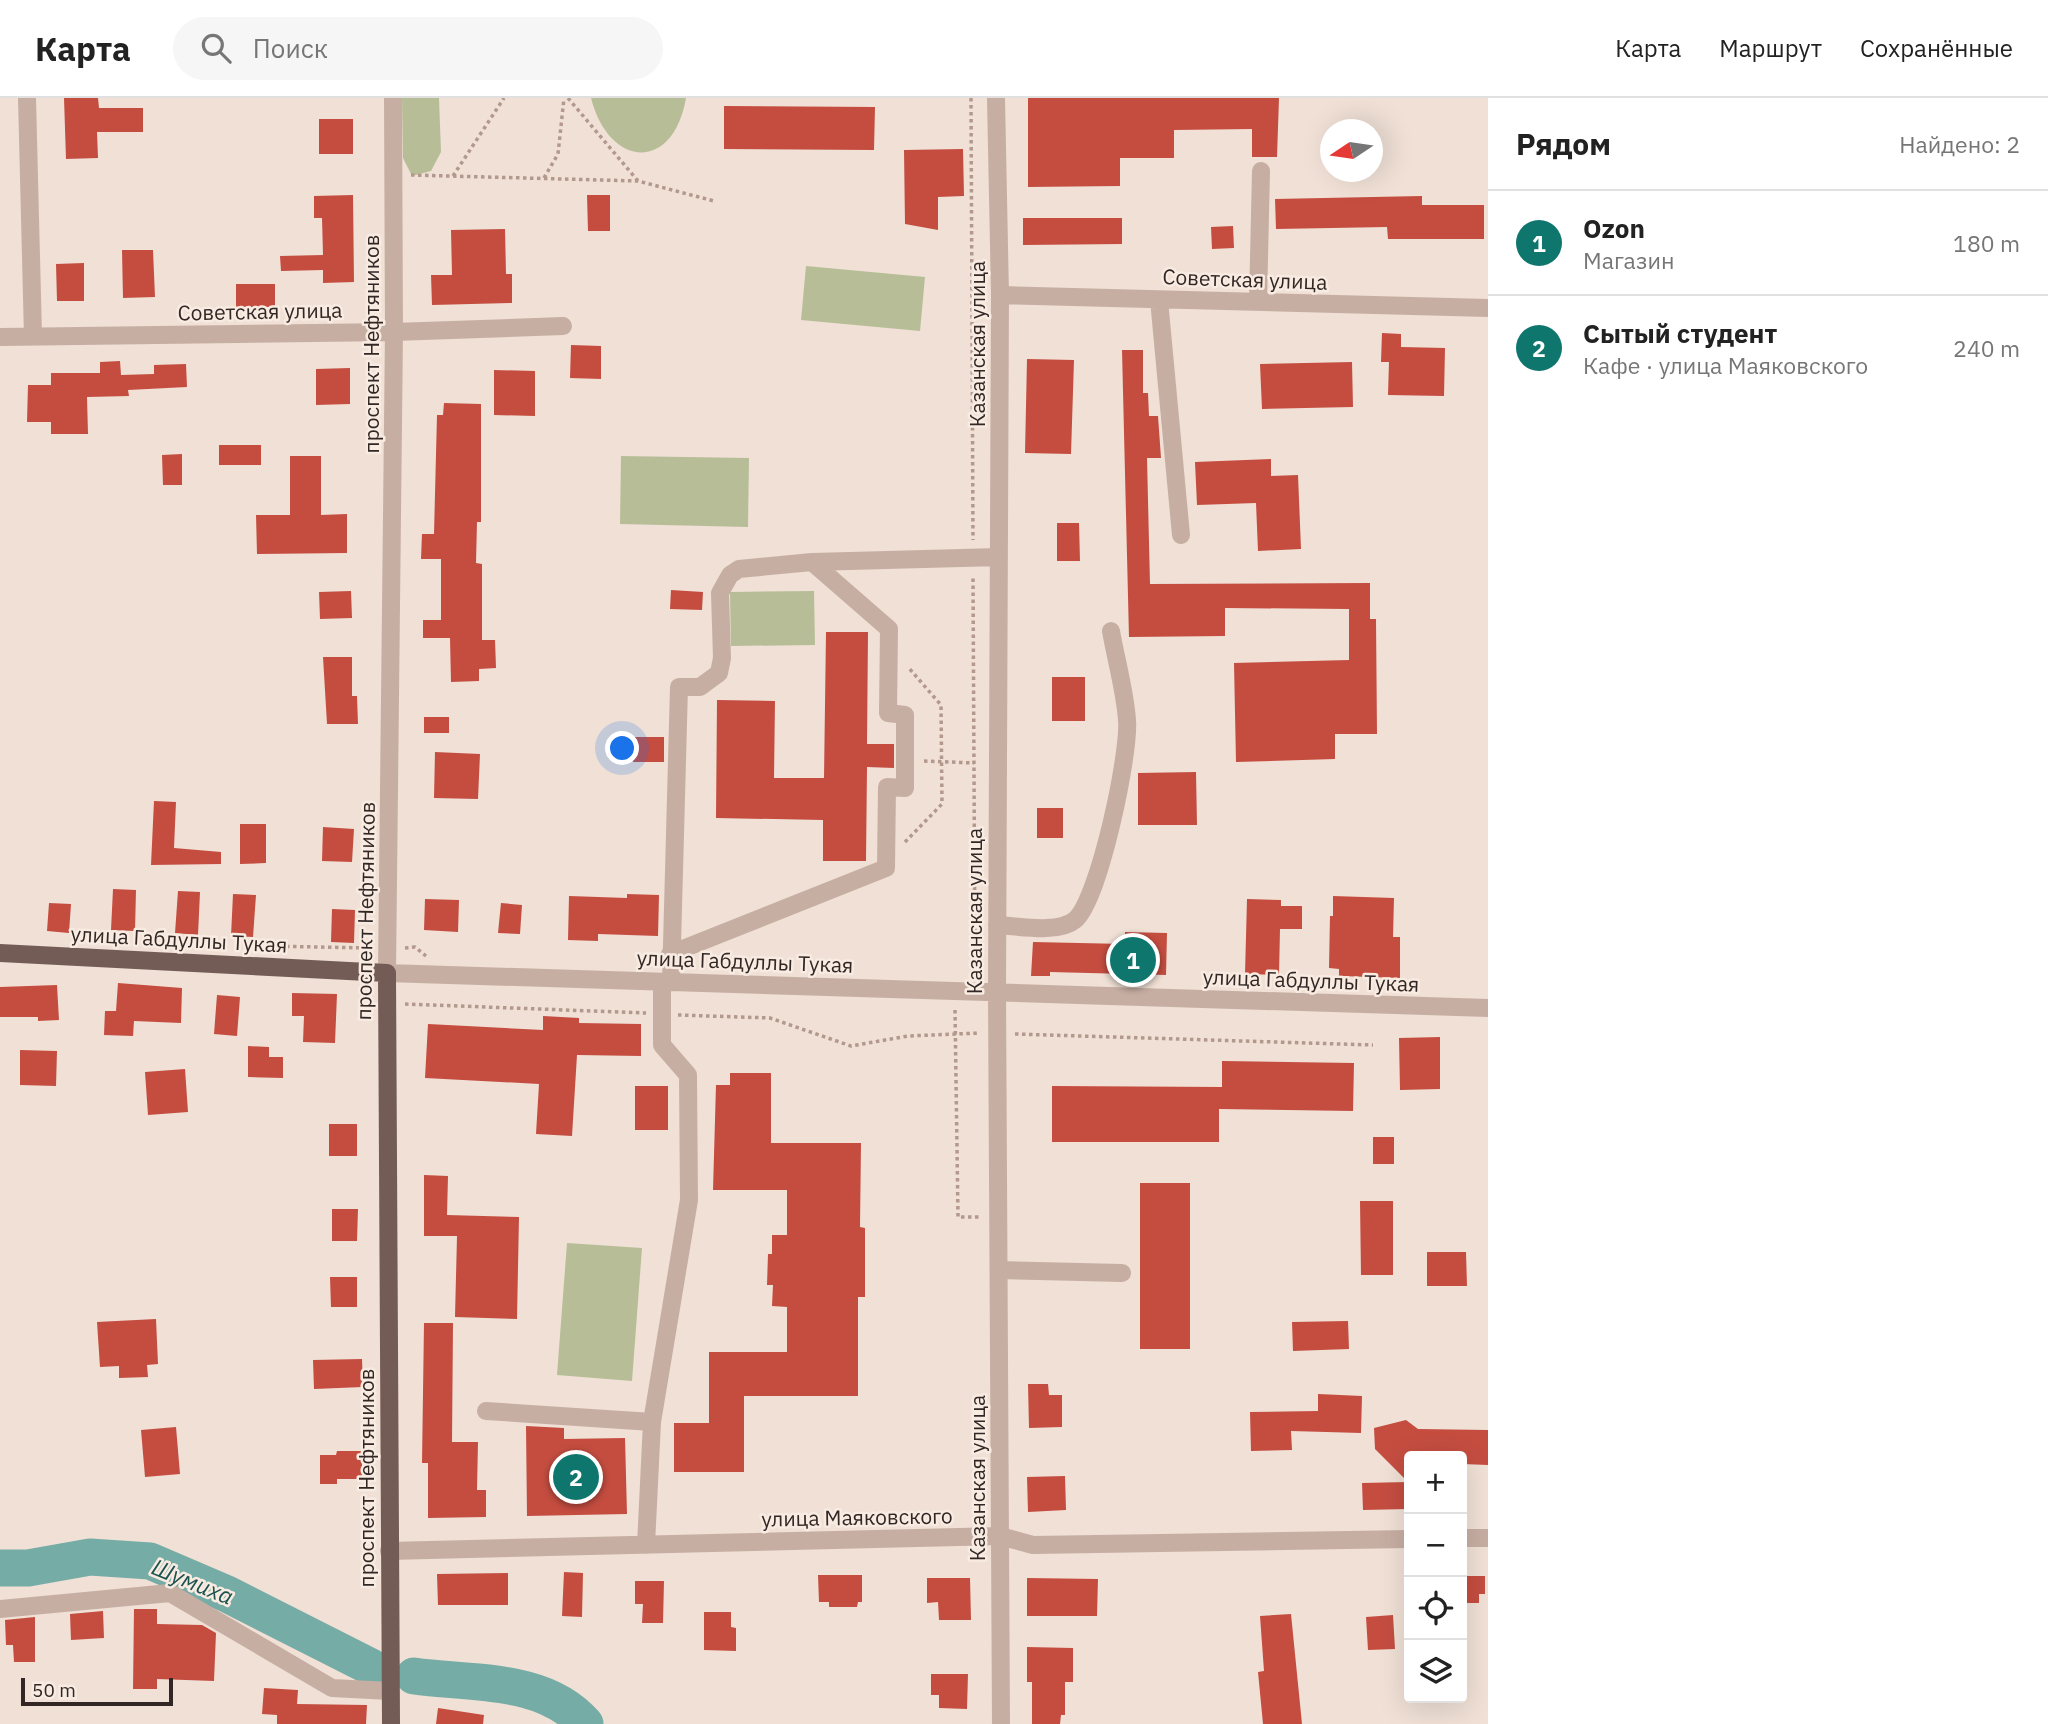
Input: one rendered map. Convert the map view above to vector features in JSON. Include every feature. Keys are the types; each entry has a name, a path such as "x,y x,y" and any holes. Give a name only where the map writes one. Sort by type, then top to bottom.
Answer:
{"main road":[{"name":"улица Габдуллы Тукая","path":"0,953 387,973"},
{"name":"проспект Нефтяников","path":"387,973 385,1003 391,1724"}],"street":[{"path":"27,98 33,336"},
{"name":"проспект Нефтяников","path":"387,973 394,332 393,98"},
{"name":"Казанская улица","path":"996,98 1000,295 997,1033 1001,1724"},
{"path":"1258,302 1261,171"},
{"name":"Советская улица","path":"1000,295 1488,309"},
{"path":"1159,300 1181,535"},
{"name":"Советская улица","path":"0,337 394,332 563,326"},
{"path":"646,1545 652,1422 689,1200 688,1076 662,1045 661,1014 670,954 679,687 700,687 713,681 719,673 722,658 720,593 730,575 748,566 999,557"},
{"path":"670,954 886,868 887,787 905,788 905,715 888,713 889,629 812,562"},
{"path":"997,926 1058,927 1075,920 1084,908 1097,877 1124,768 1128,721 1111,631"},
{"name":"улица Габдуллы Тукая","path":"387,973 1488,1008"},
{"path":"999,1270 1122,1273"},
{"path":"486,1411 652,1422"},
{"name":"улица Маяковского","path":"389,1551 1000,1536 1033,1545 1404,1539"},
{"path":"1467,1538 1488,1538"},
{"path":"0,1609 170,1593 332,1688 390,1691"}],"path":[{"path":"453,176 503,98"},
{"path":"544,178 558,154 566,98"},
{"path":"566,98 638,181"},
{"path":"971,98 975,965 968,978 954,983 953,991 957,1032 958,1217 998,1217"},
{"path":"393,174 638,181 714,201"},
{"path":"905,761 974,763"},
{"path":"264,946 388,949 415,947 429,958"},
{"path":"385,1003 770,1018 851,1046 908,1036 957,1032 1374,1045"}],"green space":[{"path":"402,98 439,98 441,152 431,171 412,176 403,158"},
{"path":"591,98 686,98 679,122 668,139 655,149 640,152 626,149 612,138 600,121"},
{"path":"806,266 925,277 920,331 801,320"},
{"path":"621,456 749,458 748,527 620,524"},
{"path":"814,591 815,645 731,646 730,592"},
{"path":"567,1243 642,1248 632,1381 557,1375"}],"building":[{"path":"64,98 98,98 99,108 143,108 143,132 97,132 98,158 66,159"},
{"path":"1028,98 1279,98 1277,157 1252,157 1252,129 1174,130 1174,158 1120,158 1120,186 1028,187"},
{"path":"724,106 875,107 874,150 724,149"},
{"path":"319,119 353,119 353,154 319,154"},
{"path":"963,149 964,196 938,197 938,230 905,224 904,150"},
{"path":"353,195 354,282 323,283 323,270 281,271 280,256 323,255 322,218 314,218 314,196"},
{"path":"587,195 610,195 610,231 588,231"},
{"path":"1422,196 1422,205 1484,205 1484,239 1388,239 1387,227 1276,229 1275,199"},
{"path":"1023,218 1122,218 1122,244 1023,245"},
{"path":"1233,226 1234,248 1212,249 1211,227"},
{"path":"505,229 506,274 512,274 512,303 432,305 431,275 452,275 451,230"},
{"path":"122,250 153,250 155,297 123,298"},
{"path":"84,263 84,301 57,301 56,264"},
{"path":"236,284 275,284 275,307 236,307"},
{"path":"1382,333 1401,334 1401,347 1445,348 1444,396 1388,395 1389,362 1381,362"},
{"path":"571,345 601,346 601,379 570,378"},
{"path":"1122,350 1143,350 1143,393 1148,393 1149,416 1158,416 1161,458 1147,458 1150,584 1370,583 1370,619 1376,619 1377,734 1335,734 1335,759 1236,762 1234,663 1349,660 1349,609 1225,608 1225,636 1129,637"},
{"path":"1027,359 1074,360 1071,454 1025,453"},
{"path":"120,361 121,375 154,374 154,365 186,364 187,387 128,390 129,396 87,397 88,434 51,434 51,422 27,422 28,385 51,385 51,373 100,373 100,362"},
{"path":"1352,362 1353,407 1262,409 1260,364"},
{"path":"350,368 350,404 316,405 316,369"},
{"path":"494,370 535,371 535,416 494,415"},
{"path":"444,403 481,404 481,522 477,522 476,563 482,564 482,640 495,640 496,668 479,669 479,681 451,682 450,638 423,638 423,620 441,620 441,559 421,559 422,534 434,534 437,415 443,415"},
{"path":"219,445 261,445 261,465 219,465"},
{"path":"182,454 182,485 163,485 162,455"},
{"path":"290,456 321,456 321,515 347,514 347,553 257,554 256,515 290,515"},
{"path":"1271,459 1271,476 1298,475 1301,549 1258,551 1256,503 1197,505 1195,462"},
{"path":"1057,523 1079,523 1080,561 1057,561"},
{"path":"671,590 703,592 702,610 670,609"},
{"path":"351,591 352,618 320,619 319,592"},
{"path":"826,632 868,632 867,744 894,744 894,768 867,767 866,861 823,861 823,820 716,818 717,700 775,701 774,778 824,778"},
{"path":"323,657 352,657 352,696 357,696 358,724 327,724"},
{"path":"1052,677 1085,677 1085,721 1052,721"},
{"path":"424,717 449,717 449,733 424,733"},
{"path":"634,737 664,737 664,762 633,762"},
{"path":"435,752 480,754 478,799 434,798"},
{"path":"1196,772 1197,825 1138,825 1138,773"},
{"path":"154,801 176,802 174,848 221,852 221,864 151,865"},
{"path":"1037,808 1063,808 1063,838 1037,838"},
{"path":"240,824 266,824 266,863 240,864"},
{"path":"323,827 354,829 352,862 322,861"},
{"path":"113,889 136,890 135,931 111,930"},
{"path":"178,891 200,892 198,935 175,933"},
{"path":"233,894 256,895 253,937 231,936"},
{"path":"627,894 659,895 658,936 598,934 598,941 568,940 569,896 627,898"},
{"path":"1333,896 1394,898 1393,937 1400,937 1400,978 1339,976 1339,969 1329,968"},
{"path":"425,899 459,900 458,932 424,930"},
{"path":"1247,899 1281,900 1281,906 1302,906 1302,929 1280,929 1279,975 1245,974"},
{"path":"49,903 71,904 69,933 47,931"},
{"path":"501,903 522,905 520,934 498,933"},
{"path":"332,909 355,910 354,943 331,942"},
{"path":"1125,932 1167,933 1166,975 1050,972 1050,976 1031,976 1033,942 1125,944"},
{"path":"118,983 182,988 181,1023 134,1021 133,1036 104,1035 105,1011 116,1011"},
{"path":"57,985 59,1020 0,1017 0,987"},
{"path":"292,993 337,994 335,1043 303,1042 304,1016 292,1016"},
{"path":"217,995 240,997 237,1036 214,1034"},
{"path":"543,1016 579,1018 579,1023 641,1024 641,1056 577,1055 572,1136 536,1134 539,1084 425,1078 428,1024 543,1030"},
{"path":"1440,1037 1440,1089 1400,1090 1399,1038"},
{"path":"248,1046 269,1047 269,1057 283,1057 283,1078 248,1077"},
{"path":"20,1050 57,1051 56,1086 20,1085"},
{"path":"1222,1061 1354,1063 1353,1111 1219,1109 1219,1142 1052,1142 1052,1086 1222,1087"},
{"path":"185,1069 188,1112 148,1115 145,1072"},
{"path":"730,1073 771,1073 771,1143 861,1143 860,1227 865,1228 865,1297 858,1297 858,1396 744,1396 744,1472 674,1472 674,1423 709,1423 709,1352 787,1352 787,1307 772,1306 773,1285 767,1285 772,1235 787,1235 787,1190 713,1190 716,1085 730,1085"},
{"path":"635,1086 668,1086 668,1130 635,1130"},
{"path":"329,1124 357,1124 357,1156 329,1156"},
{"path":"1373,1137 1394,1137 1394,1164 1373,1164"},
{"path":"424,1175 448,1176 447,1215 519,1217 517,1319 455,1317 457,1236 424,1236"},
{"path":"1140,1183 1190,1183 1190,1349 1140,1349"},
{"path":"1360,1201 1393,1201 1393,1275 1361,1275"},
{"path":"332,1209 358,1209 357,1241 332,1241"},
{"path":"1427,1252 1466,1252 1467,1286 1427,1286"},
{"path":"330,1277 357,1277 357,1307 331,1307"},
{"path":"156,1319 158,1364 147,1365 148,1377 119,1378 119,1366 100,1367 97,1322"},
{"path":"1348,1321 1349,1349 1293,1351 1292,1322"},
{"path":"424,1323 453,1323 452,1442 478,1442 477,1490 486,1490 486,1517 428,1518 428,1463 422,1463"},
{"path":"362,1359 363,1387 314,1389 313,1360"},
{"path":"1028,1384 1048,1384 1049,1395 1062,1395 1062,1427 1029,1428"},
{"path":"1318,1394 1362,1396 1361,1433 1291,1431 1292,1450 1251,1451 1250,1412 1318,1411"},
{"path":"1406,1420 1418,1429 1488,1430 1488,1465 1467,1464 1467,1451 1404,1451 1404,1478 1375,1449 1374,1428"},
{"path":"526,1426 564,1428 564,1439 625,1438 627,1514 527,1516"},
{"path":"176,1427 180,1474 145,1477 141,1430"},
{"path":"337,1451 362,1451 362,1479 337,1479 337,1484 320,1484 320,1455 336,1455"},
{"path":"1065,1476 1066,1510 1028,1512 1027,1477"},
{"path":"1404,1482 1404,1509 1363,1510 1362,1483"},
{"path":"564,1572 583,1573 582,1617 562,1616"},
{"path":"508,1573 508,1605 438,1605 437,1574"},
{"path":"818,1575 862,1575 862,1602 858,1602 857,1607 829,1607 829,1602 819,1602"},
{"path":"1467,1576 1485,1576 1485,1594 1479,1594 1479,1603 1467,1603"},
{"path":"927,1578 970,1578 971,1620 939,1620 938,1602 927,1603"},
{"path":"1027,1578 1098,1579 1097,1616 1027,1616"},
{"path":"635,1581 664,1581 663,1623 642,1623 643,1604 635,1604"},
{"path":"134,1609 157,1609 157,1624 202,1625 216,1633 214,1681 157,1679 157,1689 133,1689"},
{"path":"103,1611 104,1638 71,1640 70,1614"},
{"path":"704,1612 731,1612 731,1627 736,1628 736,1651 704,1650"},
{"path":"1291,1614 1302,1724 1263,1724 1258,1672 1264,1671 1260,1616"},
{"path":"1393,1615 1395,1649 1368,1650 1366,1617"},
{"path":"35,1617 35,1662 14,1662 13,1645 6,1645 5,1620"},
{"path":"1027,1647 1073,1648 1073,1682 1065,1682 1065,1715 1061,1715 1060,1724 1032,1724 1032,1682 1027,1682"},
{"path":"931,1674 968,1674 967,1709 939,1708 939,1695 931,1695"},
{"path":"264,1688 298,1690 297,1704 367,1705 366,1724 277,1724 277,1715 262,1714"},
{"path":"438,1708 484,1715 483,1724 436,1724"}],"waterway":[{"name":"Шумиха","path":"0,1568 28,1568 90,1557 150,1561 227,1594 371,1667"},
{"name":"Шумиха","path":"414,1676 482,1682 528,1690 568,1709 585,1724"}],"place":[{"name":"Ozon","path":"1133,960"},
{"name":"Сытый студент","path":"576,1477"}]}
